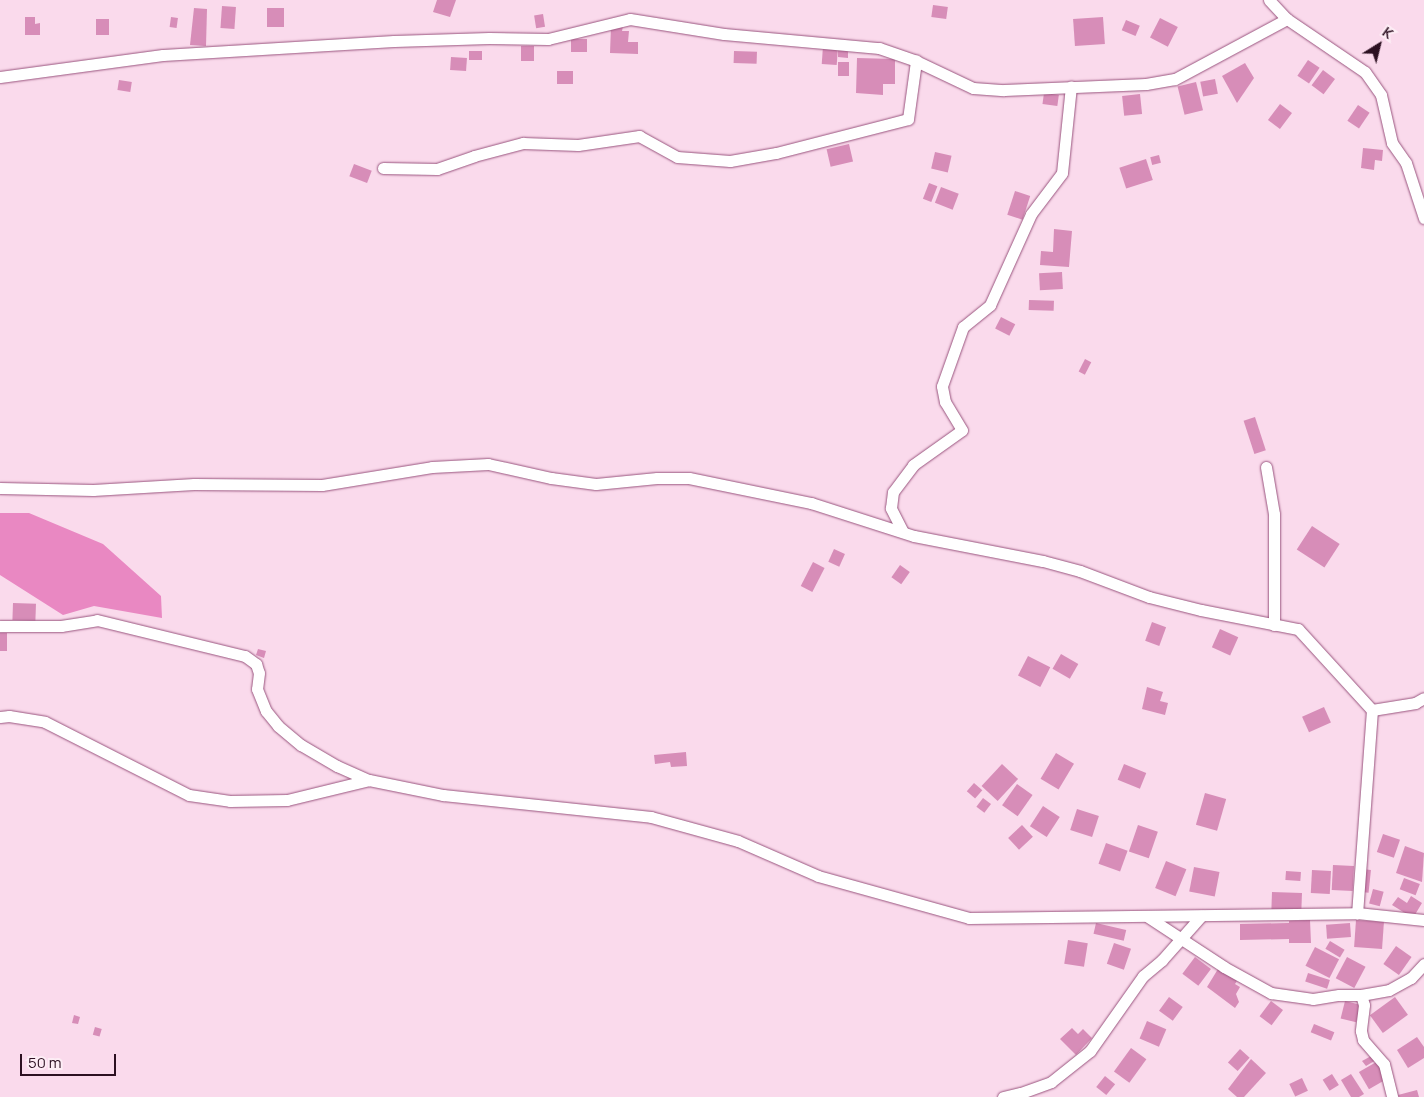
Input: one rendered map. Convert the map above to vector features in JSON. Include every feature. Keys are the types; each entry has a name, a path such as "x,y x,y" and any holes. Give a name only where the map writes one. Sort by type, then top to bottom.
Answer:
{"street":[{"path":"1269,0 1287,20 1365,72 1381,95 1392,143 1406,163 1424,218"},
{"path":"0,77 163,55 394,41 489,38 548,39 630,20 724,34 879,48 916,61 973,88 1004,90 1146,84 1175,79 1287,20"},
{"path":"383,168 437,169 474,156 523,143 578,145 639,136 677,157 730,161 776,153 908,119 916,61"},
{"path":"902,532 891,508 893,492 912,465 962,430 945,402 942,386 963,327 990,305 1031,214 1062,173 1072,86"},
{"path":"0,488 93,490 194,484 322,485 432,467 488,464 551,478 596,484 657,478 690,478 811,503 902,532 1043,561 1080,571 1149,597 1298,629 1372,710 1356,913"},
{"path":"1266,467 1274,514 1274,625"},
{"path":"0,626 61,626 97,620 245,656 256,664 259,673 257,689 266,711 278,726 301,745 336,766 369,780 443,796 651,817 738,841 818,876 969,918 1356,913 1424,920"},
{"path":"1372,710 1415,703 1424,698"},
{"path":"0,717 8,716 44,722 189,796 230,801 287,800 369,780"},
{"path":"1003,1097 1021,1094 1050,1082 1090,1051 1143,976 1162,960 1201,916"},
{"path":"1148,917 1224,967 1271,992 1312,998 1361,995 1389,990 1411,978 1424,964"},
{"path":"1361,995 1364,1005 1361,1031 1363,1040 1384,1064 1392,1097"}],"shaded area":[{"path":"0,513 29,513 103,544 161,596 162,618 94,606 63,615 0,575"}],"building":[{"path":"437,0 456,0 450,17 433,12"},
{"path":"933,5 948,7 946,19 931,17"},
{"path":"222,6 236,7 234,29 220,28"},
{"path":"194,8 207,9 206,46 190,45"},
{"path":"267,8 284,8 284,27 267,27"},
{"path":"543,14 545,27 536,28 534,15"},
{"path":"25,17 35,17 35,24 40,23 40,35 25,35"},
{"path":"171,17 178,18 177,28 170,27"},
{"path":"1103,17 1105,44 1075,46 1073,19"},
{"path":"1160,18 1178,27 1168,47 1150,38"},
{"path":"96,19 109,19 109,35 96,35"},
{"path":"1126,20 1140,26 1136,36 1122,30"},
{"path":"611,26 623,26 622,31 629,31 628,42 638,42 638,54 610,53"},
{"path":"571,39 587,39 587,52 571,52"},
{"path":"521,46 534,46 534,61 521,61"},
{"path":"823,46 838,47 837,65 822,64"},
{"path":"838,47 848,48 848,58 838,57"},
{"path":"469,51 482,51 482,60 469,60"},
{"path":"734,51 757,52 757,64 734,63"},
{"path":"451,57 467,58 466,71 450,70"},
{"path":"857,58 895,59 895,84 883,84 883,95 856,93"},
{"path":"1308,60 1320,68 1309,84 1297,76"},
{"path":"838,62 849,62 849,76 838,76"},
{"path":"1245,63 1254,78 1237,103 1222,76"},
{"path":"1323,70 1335,79 1324,94 1312,85"},
{"path":"557,71 573,71 573,84 557,84"},
{"path":"1215,79 1218,94 1203,97 1200,82"},
{"path":"119,80 132,82 130,92 117,90"},
{"path":"1196,82 1203,110 1185,115 1178,87"},
{"path":"1044,93 1059,95 1057,106 1042,104"},
{"path":"1140,94 1142,114 1124,116 1122,96"},
{"path":"1280,104 1292,113 1280,129 1268,120"},
{"path":"1358,105 1370,113 1359,129 1347,121"},
{"path":"849,144 853,162 831,167 827,149"},
{"path":"1363,148 1383,150 1382,161 1375,160 1374,170 1361,168"},
{"path":"935,152 952,156 948,172 931,169"},
{"path":"1159,155 1161,163 1152,165 1150,157"},
{"path":"1146,159 1153,180 1126,189 1119,168"},
{"path":"354,164 372,171 367,183 349,176"},
{"path":"929,183 937,186 931,202 923,199"},
{"path":"941,187 959,194 953,210 935,203"},
{"path":"1015,191 1030,196 1022,220 1007,215"},
{"path":"1054,229 1072,231 1069,267 1040,265 1041,251 1053,252"},
{"path":"1062,272 1063,289 1040,290 1039,273"},
{"path":"1029,300 1054,301 1054,311 1029,310"},
{"path":"1001,317 1015,324 1009,336 995,329"},
{"path":"1085,359 1091,362 1085,375 1079,371"},
{"path":"1255,417 1266,450 1254,454 1244,421"},
{"path":"1312,526 1340,544 1324,567 1297,549"},
{"path":"834,549 845,554 839,567 828,562"},
{"path":"813,562 825,568 812,592 801,586"},
{"path":"900,565 910,572 901,584 891,577"},
{"path":"13,603 36,604 35,621 12,620"},
{"path":"1152,622 1166,627 1159,646 1145,641"},
{"path":"1220,629 1238,637 1230,655 1212,647"},
{"path":"0,633 7,633 7,651 0,651"},
{"path":"258,649 266,651 264,658 256,655"},
{"path":"1061,654 1078,664 1070,679 1052,669"},
{"path":"1028,656 1050,667 1040,687 1018,676"},
{"path":"1147,687 1163,692 1160,701 1168,703 1165,715 1142,709"},
{"path":"1324,707 1331,723 1309,732 1302,717"},
{"path":"686,752 687,766 671,767 670,762 655,764 654,755"},
{"path":"1056,753 1074,764 1059,790 1041,779"},
{"path":"1002,764 1018,779 998,801 982,786"},
{"path":"1124,764 1146,773 1140,789 1118,780"},
{"path":"974,783 982,790 975,799 967,791"},
{"path":"1017,784 1033,795 1018,816 1002,805"},
{"path":"1205,793 1226,799 1217,831 1196,825"},
{"path":"983,798 991,804 984,813 976,807"},
{"path":"1043,806 1060,817 1047,837 1030,826"},
{"path":"1077,809 1099,816 1092,837 1070,830"},
{"path":"1022,825 1033,837 1019,850 1008,838"},
{"path":"1138,825 1158,832 1149,858 1129,851"},
{"path":"1383,834 1400,840 1394,858 1377,852"},
{"path":"1106,843 1128,851 1120,872 1098,864"},
{"path":"1405,846 1424,853 1422,882 1396,873"},
{"path":"1166,861 1186,869 1176,896 1155,888"},
{"path":"1333,865 1354,866 1353,891 1332,890"},
{"path":"1194,867 1220,872 1215,897 1189,892"},
{"path":"1362,869 1371,870 1369,893 1360,892"},
{"path":"1312,870 1331,871 1330,894 1311,893"},
{"path":"1286,871 1301,872 1300,881 1285,880"},
{"path":"1404,878 1420,884 1416,895 1400,889"},
{"path":"1373,889 1384,892 1380,906 1369,903"},
{"path":"1272,892 1302,893 1301,912 1271,911"},
{"path":"1411,896 1422,903 1413,918 1392,905 1398,897 1407,903"},
{"path":"1310,920 1311,943 1289,943 1289,939 1240,940 1240,924 1289,923 1289,921"},
{"path":"1356,920 1384,922 1382,949 1354,947"},
{"path":"1096,923 1126,930 1124,941 1094,934"},
{"path":"1350,923 1351,937 1327,939 1326,925"},
{"path":"1068,940 1088,943 1084,967 1064,964"},
{"path":"1330,941 1345,950 1340,957 1325,949"},
{"path":"1114,943 1131,949 1124,970 1107,964"},
{"path":"1396,946 1412,957 1399,975 1383,964"},
{"path":"1315,947 1339,959 1330,978 1305,966"},
{"path":"1195,957 1211,969 1198,986 1182,974"},
{"path":"1347,957 1366,967 1354,988 1336,978"},
{"path":"1218,969 1237,981 1235,984 1240,987 1236,994 1239,1002 1235,1008 1207,987"},
{"path":"1308,973 1330,980 1327,989 1305,982"},
{"path":"1169,997 1183,1007 1173,1021 1159,1011"},
{"path":"1395,997 1408,1015 1383,1033 1370,1015"},
{"path":"1271,1001 1283,1010 1272,1025 1260,1016"},
{"path":"1345,1001 1361,1005 1356,1022 1341,1018"},
{"path":"74,1015 80,1017 78,1024 72,1023"},
{"path":"1147,1021 1166,1029 1159,1047 1140,1038"},
{"path":"1314,1024 1334,1032 1331,1041 1311,1032"},
{"path":"95,1027 102,1029 100,1037 93,1035"},
{"path":"1072,1028 1078,1034 1083,1029 1092,1038 1076,1055 1060,1039"},
{"path":"1417,1037 1424,1047 1424,1058 1408,1068 1397,1050"},
{"path":"1131,1048 1146,1059 1129,1083 1114,1071"},
{"path":"1240,1049 1250,1058 1238,1071 1228,1062"},
{"path":"1373,1055 1376,1060 1366,1066 1362,1061"},
{"path":"1251,1059 1266,1073 1244,1097 1237,1097 1228,1089"},
{"path":"1378,1061 1388,1078 1369,1089 1359,1072"},
{"path":"1332,1074 1339,1085 1330,1091 1323,1080"},
{"path":"1351,1074 1364,1094 1359,1097 1351,1097 1341,1080"},
{"path":"1105,1076 1115,1084 1106,1095 1096,1087"},
{"path":"1302,1078 1308,1091 1295,1097 1289,1084"},
{"path":"1417,1090 1419,1097 1399,1097 1398,1095"}]}
